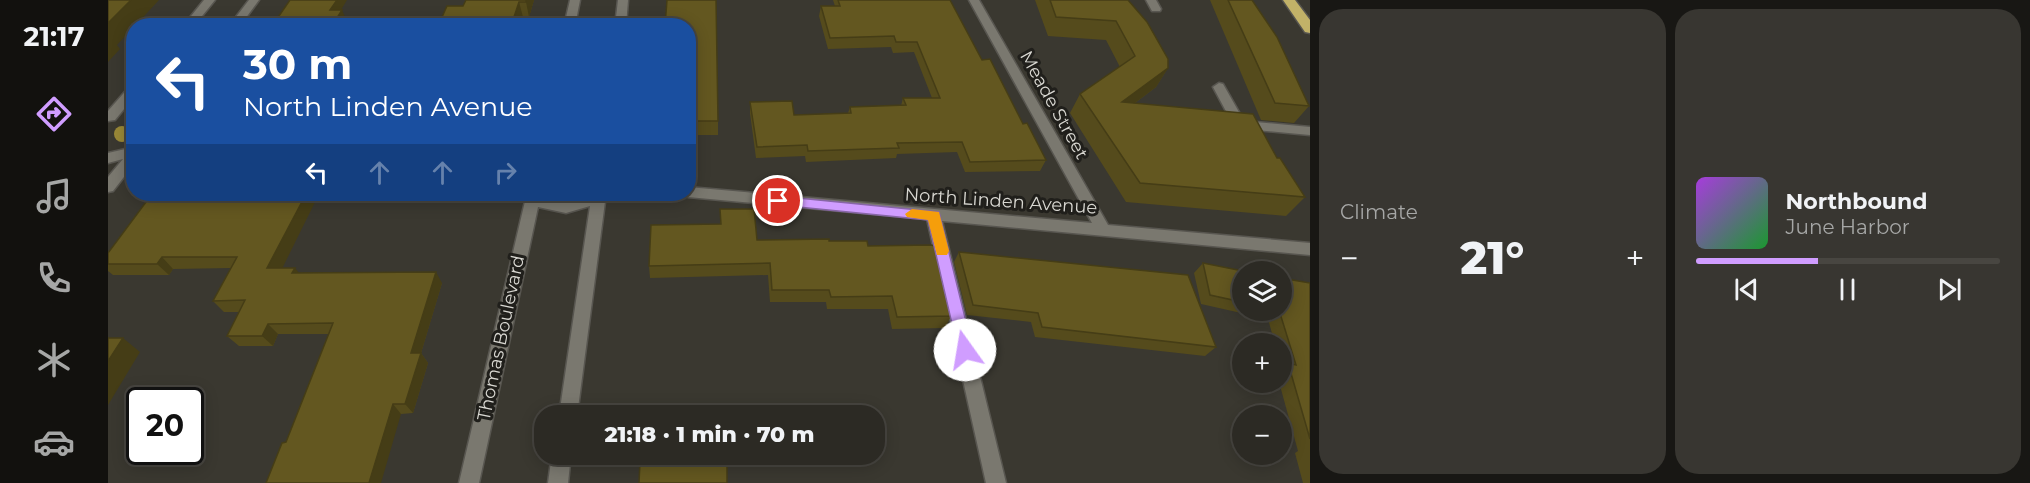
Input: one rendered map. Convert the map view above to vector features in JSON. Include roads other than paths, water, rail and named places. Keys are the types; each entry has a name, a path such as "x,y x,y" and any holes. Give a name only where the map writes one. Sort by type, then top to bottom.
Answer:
{"highway":[{"path":"1289,0 1310,29"}],"street":[{"path":"195,18 210,0"},
{"path":"240,18 254,0"},
{"path":"571,18 575,0"},
{"path":"621,18 623,0"},
{"name":"Meade Street","path":"974,0 1102,228"},
{"path":"1219,87 1240,125 1310,131"},
{"path":"109,117 126,98"},
{"path":"109,117 126,113"},
{"path":"108,158 126,154"},
{"path":"108,187 126,163"},
{"name":"North Linden Avenue","path":"696,193 934,216 1102,228 1310,249"},
{"name":"Thomas Boulevard","path":"469,483 531,201"},
{"path":"538,201 541,204 559,208 579,206 588,201"},
{"path":"569,405 595,201"},
{"path":"934,216 996,483"},
{"path":"558,483 560,465"}]}
